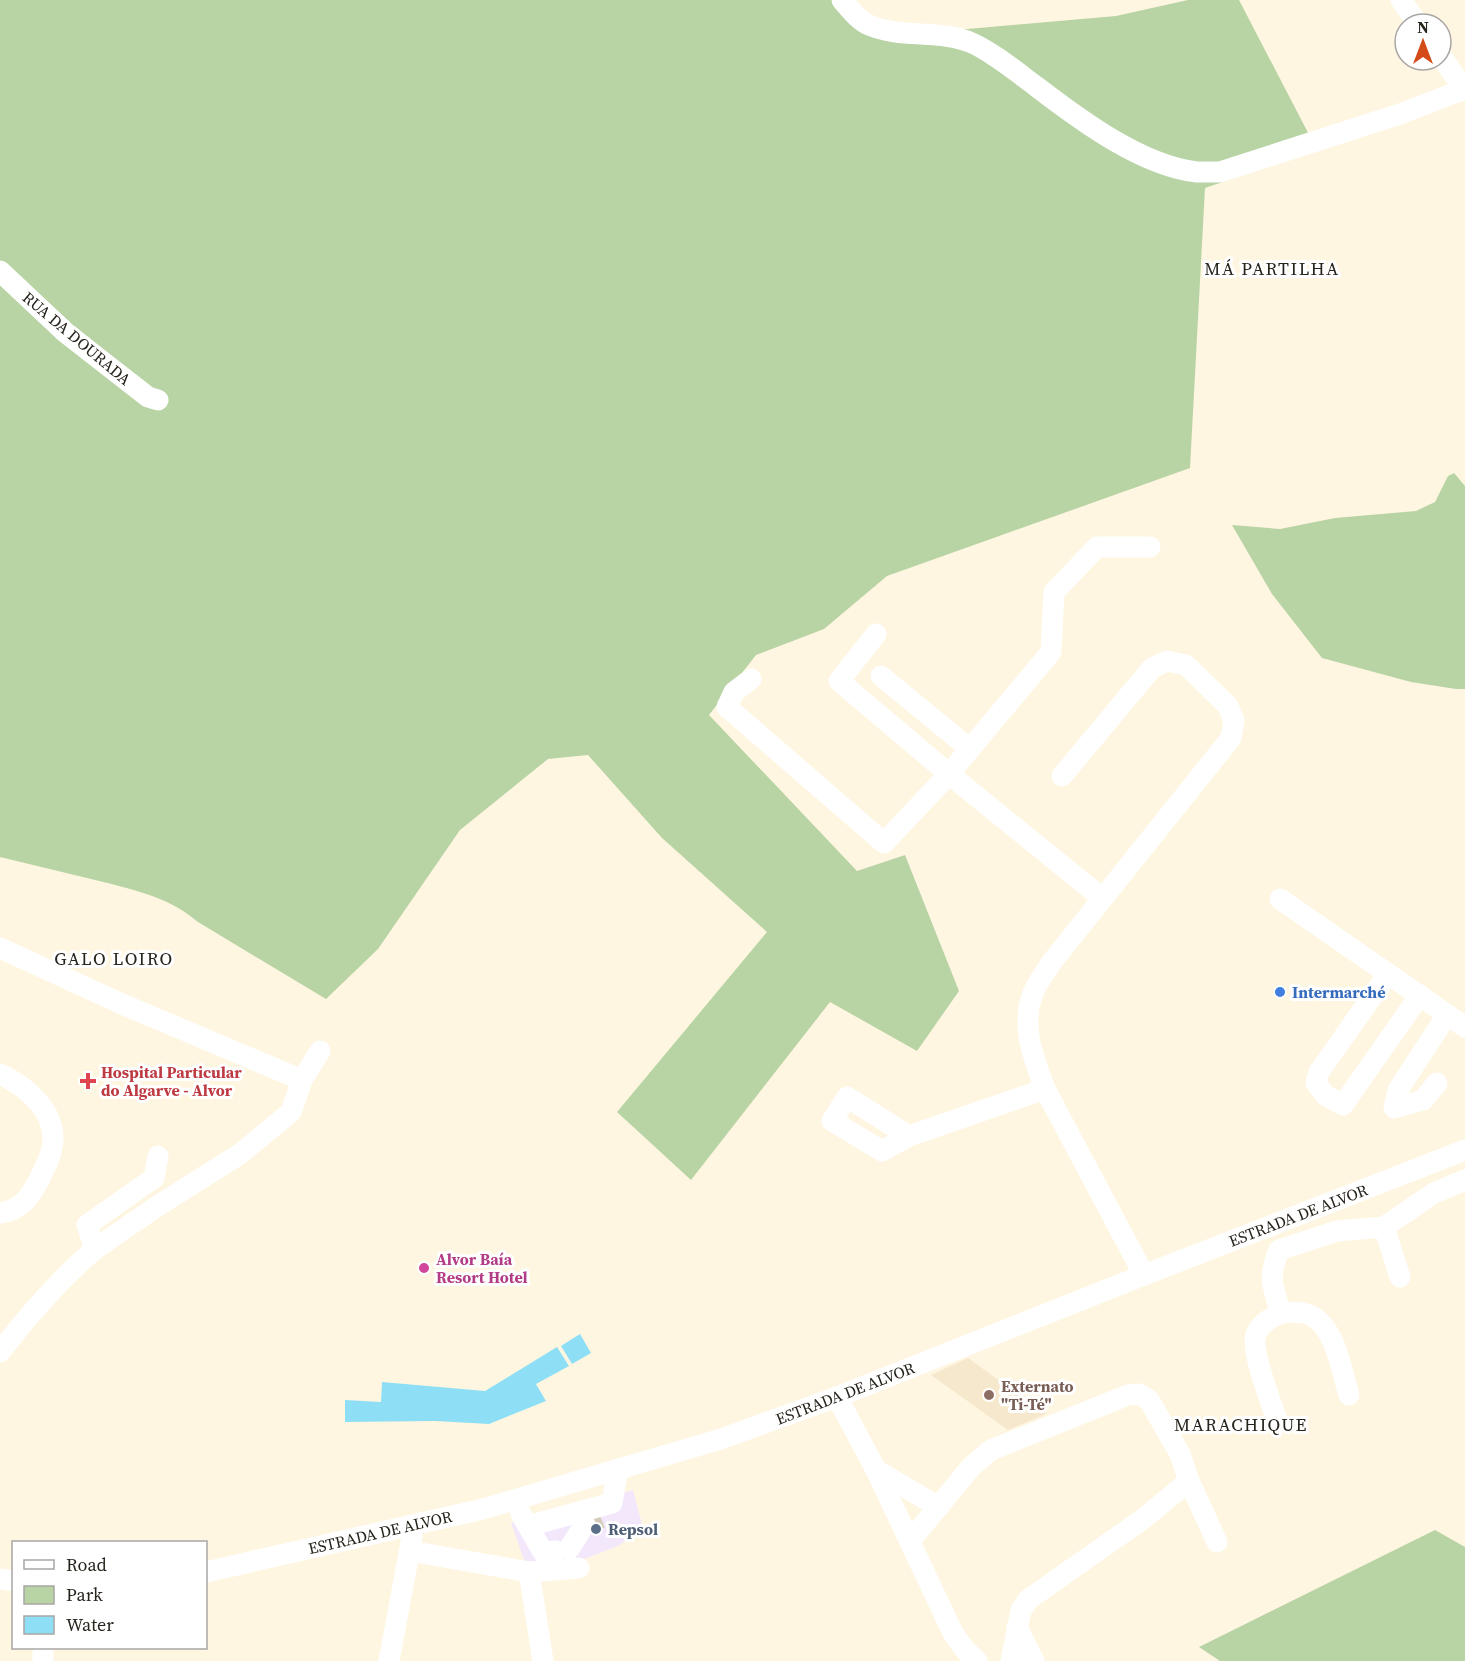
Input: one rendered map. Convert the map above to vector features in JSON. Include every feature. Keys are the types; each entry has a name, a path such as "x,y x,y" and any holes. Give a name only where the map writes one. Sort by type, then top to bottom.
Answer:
{"street":[{"path":"842,0 854,14 869,25 893,31 932,34 972,43 1014,70 1061,106 1110,139 1162,163 1196,172 1220,172 1400,114 1465,89 1453,72"},
{"name":"RUA DA DOURADA","path":"0,271 66,333 148,397 158,400"},
{"path":"751,679 734,692 727,707 884,843 950,774 1051,652 1054,592 1097,547 1150,547"},
{"path":"876,634 839,681 1102,898"},
{"path":"1062,776 1152,668 1167,661 1186,665 1228,706 1234,721 1231,738 1051,963 1032,996 1027,1029 1034,1060 1045,1089 1144,1275"},
{"path":"881,676 970,749"},
{"path":"1280,899 1465,1027"},
{"path":"0,948 122,1004 302,1080"},
{"path":"1389,974 1319,1072 1316,1083 1326,1095 1343,1105 1420,995"},
{"path":"1437,1083 1423,1100 1394,1108 1398,1090 1447,1015"},
{"path":"0,1352 38,1303 95,1249 240,1154 291,1112 302,1080 320,1051"},
{"path":"0,1074 24,1087 37,1099 53,1131 53,1147 31,1194 21,1207 0,1214"},
{"path":"909,1136 1045,1089"},
{"name":"ESTRADA DE ALVOR","path":"207,1572 513,1500 721,1439 837,1397 1465,1150"},
{"path":"95,1249 87,1225 154,1178 158,1156"},
{"path":"1281,1313 1272,1286 1272,1267 1279,1250 1337,1231 1384,1227 1434,1192 1464,1183"},
{"path":"1384,1227 1400,1277"},
{"path":"1278,1423 1257,1357 1255,1336 1265,1321 1281,1313 1299,1312 1313,1317 1330,1333 1349,1395"},
{"path":"910,1541 971,1467 991,1450 1128,1395 1139,1394 1149,1400 1180,1455 1189,1481 1217,1542"},
{"path":"837,1397 876,1470 953,1633 965,1650 977,1661"},
{"path":"410,1551 529,1572 568,1556 599,1515 618,1469"},
{"path":"876,1470 939,1507"},
{"path":"1011,1661 1021,1610 1029,1599 1143,1519 1189,1481"},
{"path":"513,1500 543,1552 568,1556"},
{"path":"528,1526 599,1515"},
{"path":"389,1661 415,1524"},
{"path":"529,1572 543,1661"},
{"path":"1017,1627 1034,1661"}],"shaded area":[{"name":"Externato \"Ti-Té\"","path":"968,1358 1046,1414 1008,1430 931,1375"},
{"path":"633,1490 643,1528 618,1546 571,1564 537,1565 524,1560 511,1523"}],"green space":[{"path":"0,0 851,0 876,19 945,31 1116,16 1188,0 1239,0 1317,150 1205,188 1190,468 887,576 824,629 756,655 709,715 857,871 905,855 959,991 917,1051 830,1002 691,1180 617,1112 767,932 662,838 588,755 548,759 460,830 378,949 326,999 160,899 120,886 0,857"},
{"path":"1454,473 1465,486 1465,689 1411,682 1322,658 1272,594 1232,525 1280,529 1335,518 1416,511 1435,502 1448,476"},
{"path":"1435,1530 1465,1547 1465,1661 1220,1661 1199,1647"}],"water":[{"path":"580,1334 591,1353 572,1364 561,1346"},
{"path":"557,1347 569,1366 536,1384 546,1401 489,1424 435,1421 345,1422 345,1400 381,1402 382,1382 485,1391"}],"tunnel":[{"path":"585,1524 601,1518"}],"place":[{"name":"Intermarché","path":"1280,992"},
{"name":"Hospital Particular do Algarve - Alvor","path":"88,1081"},
{"name":"Alvor Baía Resort Hotel","path":"424,1268"},
{"name":"Externato \"Ti-Té\"","path":"989,1395"},
{"name":"Repsol","path":"596,1529"}],"district":[{"name":"MÁ PARTILHA","path":"1272,268"},
{"name":"GALO LOIRO","path":"114,958"},
{"name":"MARACHIQUE","path":"1241,1424"}]}
